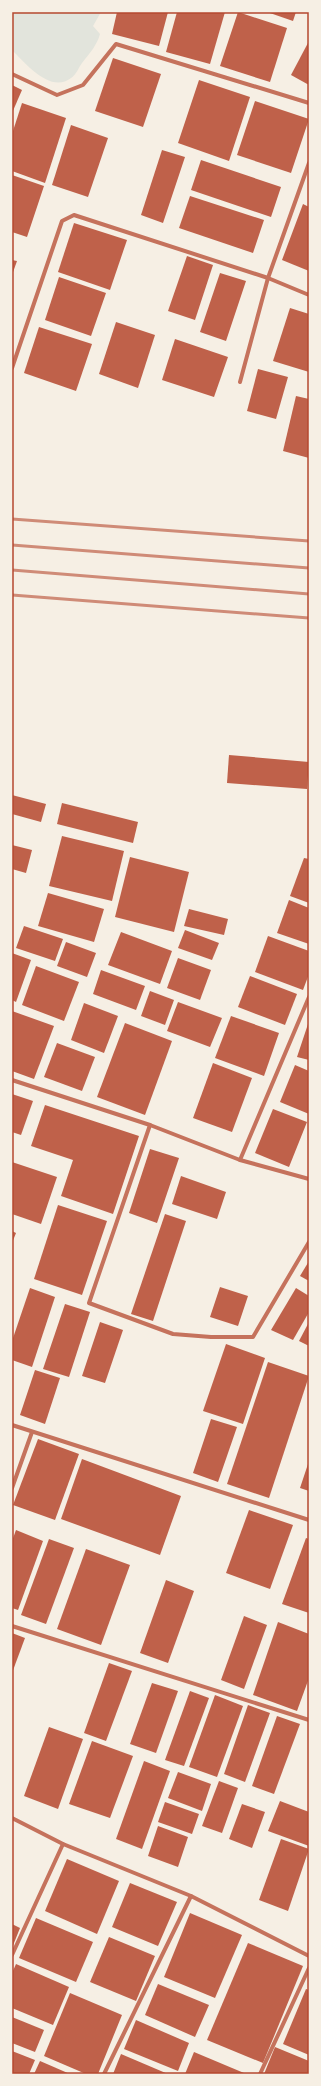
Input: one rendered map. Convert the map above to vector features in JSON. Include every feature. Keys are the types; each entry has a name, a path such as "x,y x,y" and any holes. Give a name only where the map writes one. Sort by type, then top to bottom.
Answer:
{"street":[{"path":"12,74 57,95 83,85 116,44 309,103"},
{"path":"240,382 268,278 309,163"},
{"path":"12,368 62,221 74,215 268,278 309,295"},
{"path":"240,1160 309,997"},
{"path":"12,1080 150,1125 240,1160 309,1178"},
{"path":"150,1125 89,1303 173,1334 211,1337 253,1337 309,1242"},
{"path":"12,1425 309,1520"},
{"path":"12,1488 32,1432"},
{"path":"12,1626 309,1720"},
{"path":"12,1818 63,1844 191,1896 309,1956"},
{"path":"12,1954 63,1844"},
{"path":"104,2074 191,1896"},
{"path":"260,2074 309,1968"}],"shaded area":[{"path":"12,12 101,12 93,26 100,34 99,38 71,78 63,82 47,80 24,63 12,50"}],"building":[{"path":"117,12 168,12 159,46 112,34"},
{"path":"177,12 225,12 210,64 166,52"},
{"path":"238,12 287,28 270,82 220,66"},
{"path":"267,12 296,12 293,21"},
{"path":"309,41 309,85 291,75"},
{"path":"113,58 161,74 143,127 95,111"},
{"path":"199,80 250,97 229,161 178,143"},
{"path":"12,85 22,90 12,113"},
{"path":"255,101 309,119 291,173 237,155"},
{"path":"22,103 66,118 45,183 12,171 12,134"},
{"path":"71,125 108,138 88,197 52,185"},
{"path":"162,150 185,157 163,223 141,215"},
{"path":"201,160 281,187 271,217 191,190"},
{"path":"12,175 44,186 27,237 12,232"},
{"path":"190,196 264,220 253,253 179,228"},
{"path":"303,204 309,207 309,271 282,260"},
{"path":"74,223 127,240 110,290 58,272"},
{"path":"187,256 213,265 195,320 168,311"},
{"path":"12,260 17,261 12,275"},
{"path":"220,273 246,281 226,341 200,332"},
{"path":"59,277 106,293 91,336 45,320"},
{"path":"290,308 309,314 309,372 273,361"},
{"path":"116,322 155,335 138,388 99,374"},
{"path":"39,327 92,344 76,391 24,373"},
{"path":"175,339 228,357 214,397 162,380"},
{"path":"258,369 288,377 276,419 247,411"},
{"path":"296,396 309,399 309,458 283,451"},
{"path":"229,755 309,762 307,789 227,783"},
{"path":"12,795 46,804 41,822 12,814"},
{"path":"62,803 138,822 133,843 57,824"},
{"path":"62,836 124,851 112,901 49,886"},
{"path":"12,845 32,850 26,873 12,869"},
{"path":"130,857 189,872 174,932 115,917"},
{"path":"304,858 309,859 309,903 290,896"},
{"path":"48,893 104,909 94,942 38,926"},
{"path":"289,900 309,908 309,944 277,933"},
{"path":"189,909 228,919 224,935 184,926"},
{"path":"24,926 63,939 55,961 16,948"},
{"path":"185,930 219,943 212,960 178,948"},
{"path":"121,932 172,951 160,984 108,965"},
{"path":"268,936 309,951 309,974 303,990 255,972"},
{"path":"66,942 96,953 87,977 57,966"},
{"path":"12,953 31,960 16,1002 12,1000"},
{"path":"178,958 211,970 200,1000 167,988"},
{"path":"36,966 79,982 64,1021 22,1005"},
{"path":"101,970 145,986 136,1010 93,994"},
{"path":"250,976 297,994 285,1025 238,1007"},
{"path":"150,991 174,1000 165,1025 141,1016"},
{"path":"178,1002 222,1018 210,1047 167,1031"},
{"path":"84,1003 118,1016 104,1053 71,1040"},
{"path":"12,1011 54,1026 34,1079 12,1071"},
{"path":"231,1016 279,1033 264,1076 215,1058"},
{"path":"309,1021 309,1060 297,1057"},
{"path":"125,1023 172,1041 145,1115 97,1097"},
{"path":"57,1043 95,1057 82,1091 44,1077"},
{"path":"213,1063 252,1078 232,1132 193,1118"},
{"path":"295,1065 309,1071 309,1114 280,1102"},
{"path":"12,1094 33,1101 21,1135 12,1132"},
{"path":"45,1105 139,1136 113,1214 61,1196 73,1160 31,1146"},
{"path":"273,1109 307,1122 289,1167 255,1153"},
{"path":"150,1149 179,1158 157,1223 129,1213"},
{"path":"12,1162 57,1177 41,1224 12,1214"},
{"path":"181,1176 226,1192 217,1219 172,1204"},
{"path":"58,1205 107,1221 82,1295 34,1279"},
{"path":"165,1214 186,1221 153,1321 131,1314"},
{"path":"12,1231 16,1233 12,1243"},
{"path":"309,1261 309,1281 300,1276"},
{"path":"220,1287 248,1296 238,1326 210,1317"},
{"path":"30,1288 55,1297 32,1367 12,1360 12,1341"},
{"path":"296,1288 309,1296 309,1312 293,1340 271,1330"},
{"path":"65,1304 90,1312 69,1377 43,1369"},
{"path":"100,1322 123,1330 105,1383 82,1376"},
{"path":"309,1322 309,1346 299,1341"},
{"path":"226,1344 265,1358 243,1424 203,1411"},
{"path":"268,1362 309,1376 269,1498 227,1484"},
{"path":"35,1370 60,1378 45,1424 20,1415"},
{"path":"211,1419 237,1427 218,1482 193,1473"},
{"path":"38,1439 79,1454 55,1520 13,1505"},
{"path":"82,1459 181,1496 160,1555 61,1519"},
{"path":"309,1461 309,1491 300,1488"},
{"path":"249,1510 293,1525 270,1589 226,1573"},
{"path":"16,1530 43,1541 18,1610 12,1608 12,1541"},
{"path":"306,1538 309,1539 309,1613 282,1604"},
{"path":"49,1539 74,1548 46,1624 21,1615"},
{"path":"86,1549 130,1565 101,1645 57,1629"},
{"path":"166,1580 194,1591 168,1663 140,1653"},
{"path":"244,1616 267,1625 244,1689 221,1680"},
{"path":"278,1622 309,1634 309,1678 297,1711 253,1695"},
{"path":"12,1633 25,1638 12,1673"},
{"path":"109,1663 132,1671 106,1741 84,1733"},
{"path":"152,1683 178,1691 156,1753 130,1744"},
{"path":"190,1691 209,1698 184,1766 165,1760"},
{"path":"215,1695 243,1706 217,1777 189,1767"},
{"path":"248,1705 270,1713 245,1782 224,1774"},
{"path":"277,1716 300,1724 274,1794 252,1786"},
{"path":"49,1727 83,1739 58,1809 24,1796"},
{"path":"92,1741 133,1756 110,1818 69,1804"},
{"path":"144,1761 170,1771 142,1849 116,1839"},
{"path":"178,1772 211,1784 202,1811 168,1798"},
{"path":"219,1781 238,1788 222,1833 202,1826"},
{"path":"280,1801 309,1812 309,1846 268,1831"},
{"path":"165,1802 199,1814 192,1834 158,1822"},
{"path":"242,1804 265,1812 252,1848 229,1839"},
{"path":"158,1826 188,1837 178,1867 148,1856"},
{"path":"281,1839 309,1849 288,1911 259,1900"},
{"path":"67,1859 119,1881 97,1934 45,1911"},
{"path":"130,1883 177,1902 158,1946 112,1927"},
{"path":"190,1913 242,1935 215,1998 164,1977"},
{"path":"36,1918 93,1942 76,1982 19,1958"},
{"path":"12,1924 20,1928 12,1948"},
{"path":"109,1937 155,1956 136,2001 90,1982"},
{"path":"248,1943 303,1966 263,2063 207,2040"},
{"path":"16,1964 69,1987 53,2025 12,2008 12,1973"},
{"path":"158,1984 209,2005 195,2037 145,2015"},
{"path":"306,1989 309,1990 309,2055 283,2044"},
{"path":"70,1993 122,2015 98,2074 86,2074 44,2056"},
{"path":"12,2017 44,2030 35,2052 12,2043"},
{"path":"136,2020 189,2043 178,2071 124,2049"},
{"path":"275,2047 309,2061 309,2074 264,2074"},
{"path":"12,2051 35,2060 29,2074 12,2073"},
{"path":"194,2052 244,2073 185,2074"},
{"path":"121,2054 168,2074 113,2074"},
{"path":"40,2061 70,2074 34,2074"}],"railway":[{"path":"12,519 309,541"},
{"path":"12,545 309,568"},
{"path":"12,570 309,594"},
{"path":"12,595 309,618"}]}
